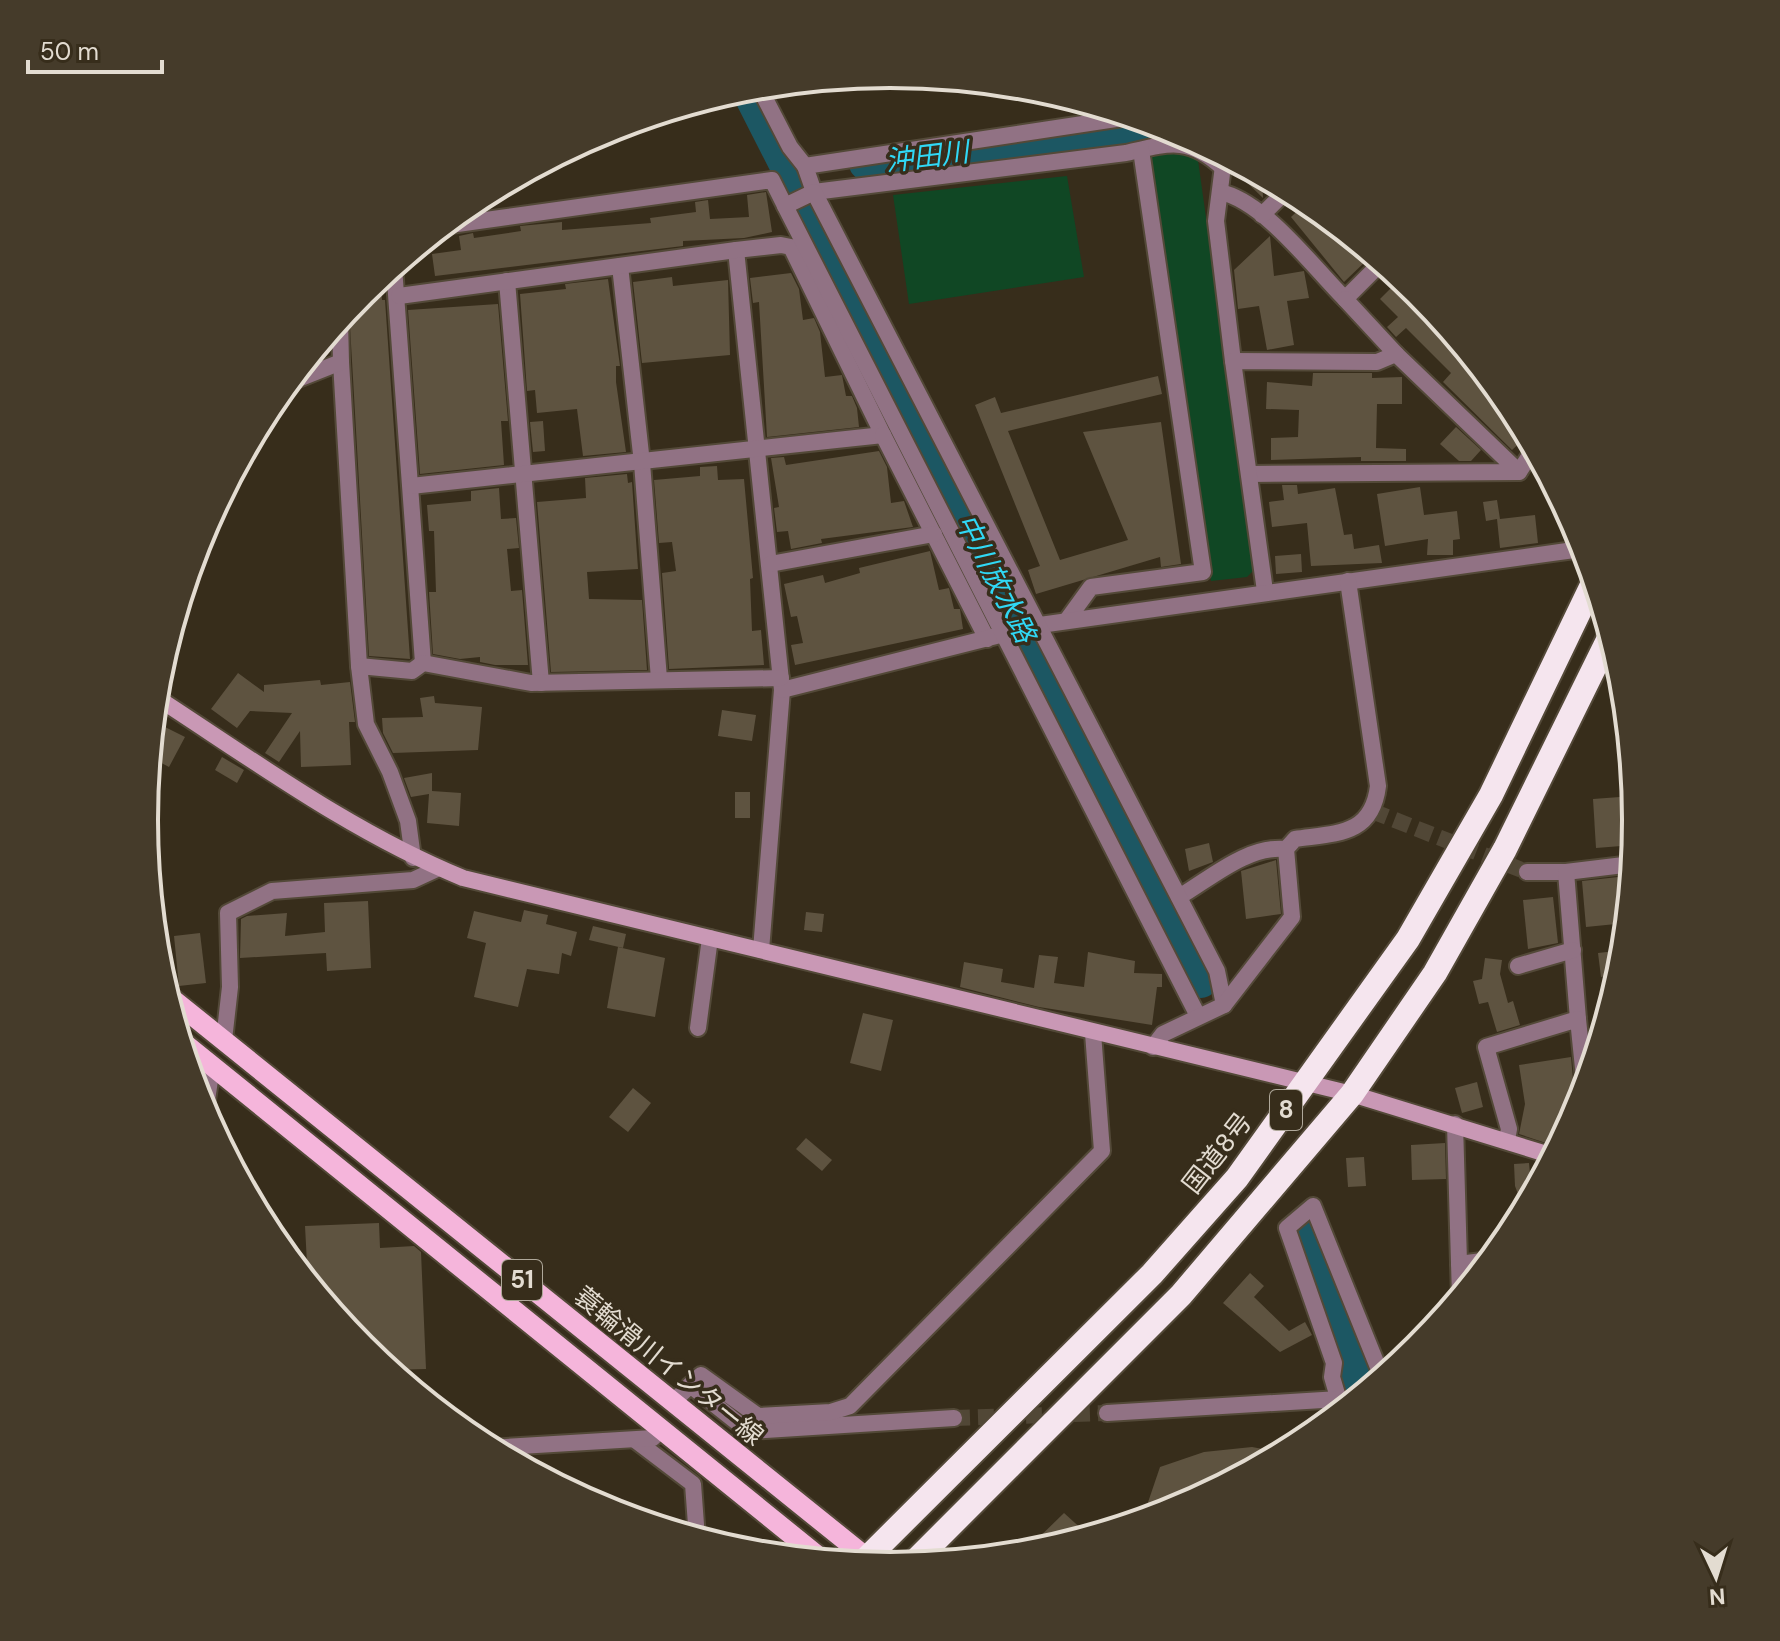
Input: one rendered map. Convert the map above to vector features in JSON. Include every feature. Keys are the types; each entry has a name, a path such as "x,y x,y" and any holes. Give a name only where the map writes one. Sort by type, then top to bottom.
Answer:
{"highway":[{"name":"国道8号","path":"879,1553 1152,1274 1237,1178 1408,939 1491,795 1587,595"},
{"name":"8","path":"924,1552 1181,1295 1352,1094 1435,973 1505,849 1602,651"}],"main road":[{"name":"蓑輪滑川インター線","path":"181,1006 855,1552"},
{"name":"蓑輪滑川インター線","path":"195,1053 808,1548"}],"street":[{"path":"765,99 790,147 805,166 814,192 1217,971 1224,1005"},
{"path":"805,166 1105,121"},
{"path":"785,206 814,192 1173,146"},
{"path":"1141,150 1203,572 1210,599"},
{"path":"879,156 880,184"},
{"path":"1223,169 1216,221 1265,591"},
{"path":"467,223 772,180 1008,633 1198,1016"},
{"path":"1220,192 1234,195 1262,215 1396,354 1519,472"},
{"path":"1262,215 1278,199"},
{"path":"399,296 736,250 791,247 987,639"},
{"path":"736,250 782,684 761,950"},
{"path":"620,266 642,463 659,679"},
{"path":"1345,299 1374,270"},
{"path":"396,280 423,663"},
{"path":"507,281 541,683"},
{"path":"340,337 359,666 366,724 390,772 408,821 413,858"},
{"path":"1233,361 1377,362 1396,354"},
{"path":"309,375 341,362"},
{"path":"411,486 759,451 883,435"},
{"path":"1519,472 1527,460"},
{"path":"1249,474 1519,472"},
{"path":"770,564 934,534"},
{"path":"359,666 412,671 423,663 541,683 659,679 782,684 987,639 1036,625 1571,550"},
{"path":"1067,620 1091,587 1203,572"},
{"path":"1153,1047 1163,1034 1224,1005 1292,917 1286,849 1295,839 1349,831 1376,806 1378,786 1348,581"},
{"path":"168,704 348,821 413,858 463,878 1352,1094 1543,1152"},
{"path":"1179,897 1246,856 1269,848 1286,849"},
{"path":"1527,872 1566,872 1621,865"},
{"path":"224,1040 230,987 228,913 272,891 413,880 439,868"},
{"path":"1566,872 1582,1061"},
{"path":"698,1028 710,938"},
{"path":"1518,966 1573,950"},
{"path":"1507,1140 1509,1129 1486,1047 1578,1019"},
{"path":"673,1402 701,1375 758,1416 831,1412 850,1406 1102,1151 1093,1033"},
{"path":"209,1089 212,1067"},
{"path":"1455,1124 1459,1280"},
{"path":"1339,1400 1332,1377 1334,1363 1287,1228 1313,1206 1378,1367"},
{"path":"1459,1264 1474,1262"},
{"path":"690,1385 748,1431 954,1418"},
{"path":"1107,1413 1331,1405"},
{"path":"511,1447 653,1438 662,1428"},
{"path":"635,1440 693,1484 696,1527"}],"green space":[{"path":"1172,149 1197,156 1255,569 1247,577 1211,581 1149,170 1152,153"},
{"path":"1067,176 1084,277 909,304 893,195"}],"building":[{"path":"1244,180 1263,190 1263,198"},
{"path":"766,192 772,232 744,238 683,241 683,246 435,276 432,254 461,250 459,236 473,233 474,238 521,231 520,226 562,222 562,230 651,223 650,218 696,212 695,202 708,200 710,219 749,217 747,195"},
{"path":"1297,211 1364,263 1344,282 1291,217"},
{"path":"1270,236 1274,276 1304,271 1309,298 1287,301 1294,345 1267,350 1259,306 1238,309 1234,270"},
{"path":"791,273 799,289 803,320 814,318 820,332 825,377 842,375 846,396 852,396 857,408 859,427 767,437 759,302 753,303 750,278"},
{"path":"672,277 673,286 728,280 730,355 642,363 633,282"},
{"path":"608,279 620,366 616,366 616,382 626,452 583,456 577,409 537,413 535,390 527,391 520,294 566,289 565,284"},
{"path":"1392,287 1441,338 1499,414 1518,444 1512,450 1443,382 1451,373 1406,328 1396,337 1387,327 1398,317 1380,299"},
{"path":"381,294 382,300 385,300 410,659 369,656 350,326"},
{"path":"498,304 508,421 501,421 504,465 420,474 408,310"},
{"path":"1313,373 1372,373 1372,378 1402,377 1402,404 1377,404 1376,448 1406,449 1406,461 1361,461 1361,457 1271,460 1271,438 1298,437 1299,410 1266,409 1267,382 1312,386"},
{"path":"1158,376 1162,394 1008,431 1060,560 1128,540 1083,432 1161,422 1181,564 1161,567 1160,557 1036,594 1028,570 1040,566 975,405 995,397 1001,413"},
{"path":"543,421 545,451 533,452 530,422"},
{"path":"1456,427 1481,450 1471,461 1459,461 1440,444"},
{"path":"879,451 887,467 891,503 904,501 913,527 821,539 822,543 791,549 788,531 777,532 774,508 779,507 771,458 784,457 786,465"},
{"path":"717,466 718,480 744,479 753,578 750,579 752,631 761,630 764,665 669,669 662,573 676,571 672,542 659,543 654,480 700,476 700,467"},
{"path":"627,474 628,483 632,482 638,569 587,572 589,599 642,600 647,670 551,672 537,502 586,498 585,478"},
{"path":"1282,485 1297,485 1298,494 1335,488 1344,535 1352,534 1354,549 1379,545 1382,563 1311,566 1307,523 1272,527 1269,502 1284,500"},
{"path":"1420,487 1424,515 1457,511 1460,539 1453,540 1453,555 1427,555 1428,539 1385,546 1377,494"},
{"path":"499,488 501,519 516,518 519,548 507,549 511,591 522,590 528,665 495,665 480,662 480,657 460,659 433,654 429,592 436,592 434,531 429,531 427,505 471,501 471,491"},
{"path":"1497,500 1500,519 1535,515 1538,543 1500,548 1497,519 1486,521 1483,502"},
{"path":"930,551 939,590 949,588 954,609 960,609 963,629 795,665 791,645 803,643 797,616 791,617 784,584 823,575 825,583 860,573 859,568"},
{"path":"1301,554 1302,572 1276,574 1275,556"},
{"path":"238,673 264,692 264,685 320,680 321,685 350,682 355,722 349,722 351,765 301,767 300,731 279,762 265,753 292,713 250,711 237,728 211,709"},
{"path":"434,696 435,703 482,707 478,750 393,753 383,733 382,718 423,717 420,698"},
{"path":"722,710 756,715 752,741 718,736"},
{"path":"164,726 185,737 169,767 160,762"},
{"path":"222,757 244,770 237,783 215,770"},
{"path":"432,773 432,791 461,793 459,826 427,823 429,794 411,797 404,778"},
{"path":"735,792 750,792 750,818 735,818"},
{"path":"1622,797 1621,846 1596,848 1593,799"},
{"path":"1209,843 1213,862 1189,871 1185,849"},
{"path":"1276,860 1281,914 1246,919 1241,871"},
{"path":"1618,877 1615,924 1586,927 1582,881"},
{"path":"1553,897 1558,943 1528,949 1523,900"},
{"path":"368,901 371,968 327,971 326,953 240,958 241,919 247,916 287,913 285,936 325,932 324,903"},
{"path":"524,910 548,915 546,924 577,932 571,956 562,953 559,974 527,969 518,1007 474,997 486,943 467,938 474,911 521,922"},
{"path":"806,912 824,914 822,932 804,930"},
{"path":"593,926 626,934 623,948 589,940"},
{"path":"200,933 206,983 179,986 174,936"},
{"path":"618,947 665,958 655,1017 607,1008"},
{"path":"1088,952 1135,961 1134,973 1162,974 1162,987 1157,987 1152,1025 1039,1007 960,987 964,962 1003,969 1001,982 1034,988 1039,955 1058,957 1054,983 1084,987"},
{"path":"1610,952 1605,976 1601,977 1598,953"},
{"path":"1485,958 1502,960 1500,974 1508,1003 1513,1001 1520,1025 1497,1032 1488,1002 1479,1004 1473,981 1482,979"},
{"path":"863,1013 893,1020 881,1071 850,1063"},
{"path":"1571,1057 1573,1084 1547,1143 1519,1134 1525,1104 1519,1065"},
{"path":"1477,1082 1483,1107 1462,1113 1455,1088"},
{"path":"633,1088 651,1103 628,1132 609,1117"},
{"path":"806,1138 832,1160 822,1171 796,1149"},
{"path":"1445,1143 1446,1179 1412,1180 1411,1145"},
{"path":"1364,1157 1366,1186 1348,1187 1346,1158"},
{"path":"1529,1163 1530,1176 1519,1196 1515,1186 1514,1164"},
{"path":"379,1223 380,1248 414,1246 421,1252 426,1369 405,1370 339,1303 307,1263 305,1226"},
{"path":"1250,1273 1264,1286 1254,1297 1289,1331 1305,1322 1312,1335 1280,1352 1223,1303"},
{"path":"1252,1447 1265,1450 1214,1477 1147,1506 1160,1467 1204,1452"},
{"path":"1064,1513 1080,1528 1080,1528 1039,1538"}],"waterway":[{"name":"中川放水路","path":"753,101 1201,982"},
{"name":"沖田川","path":"865,164 1132,130"},
{"name":"中川放水路","path":"1305,1229 1360,1382"}],"tunnel":[{"path":"1372,811 1527,872"},
{"path":"954,1418 1107,1413"}]}
